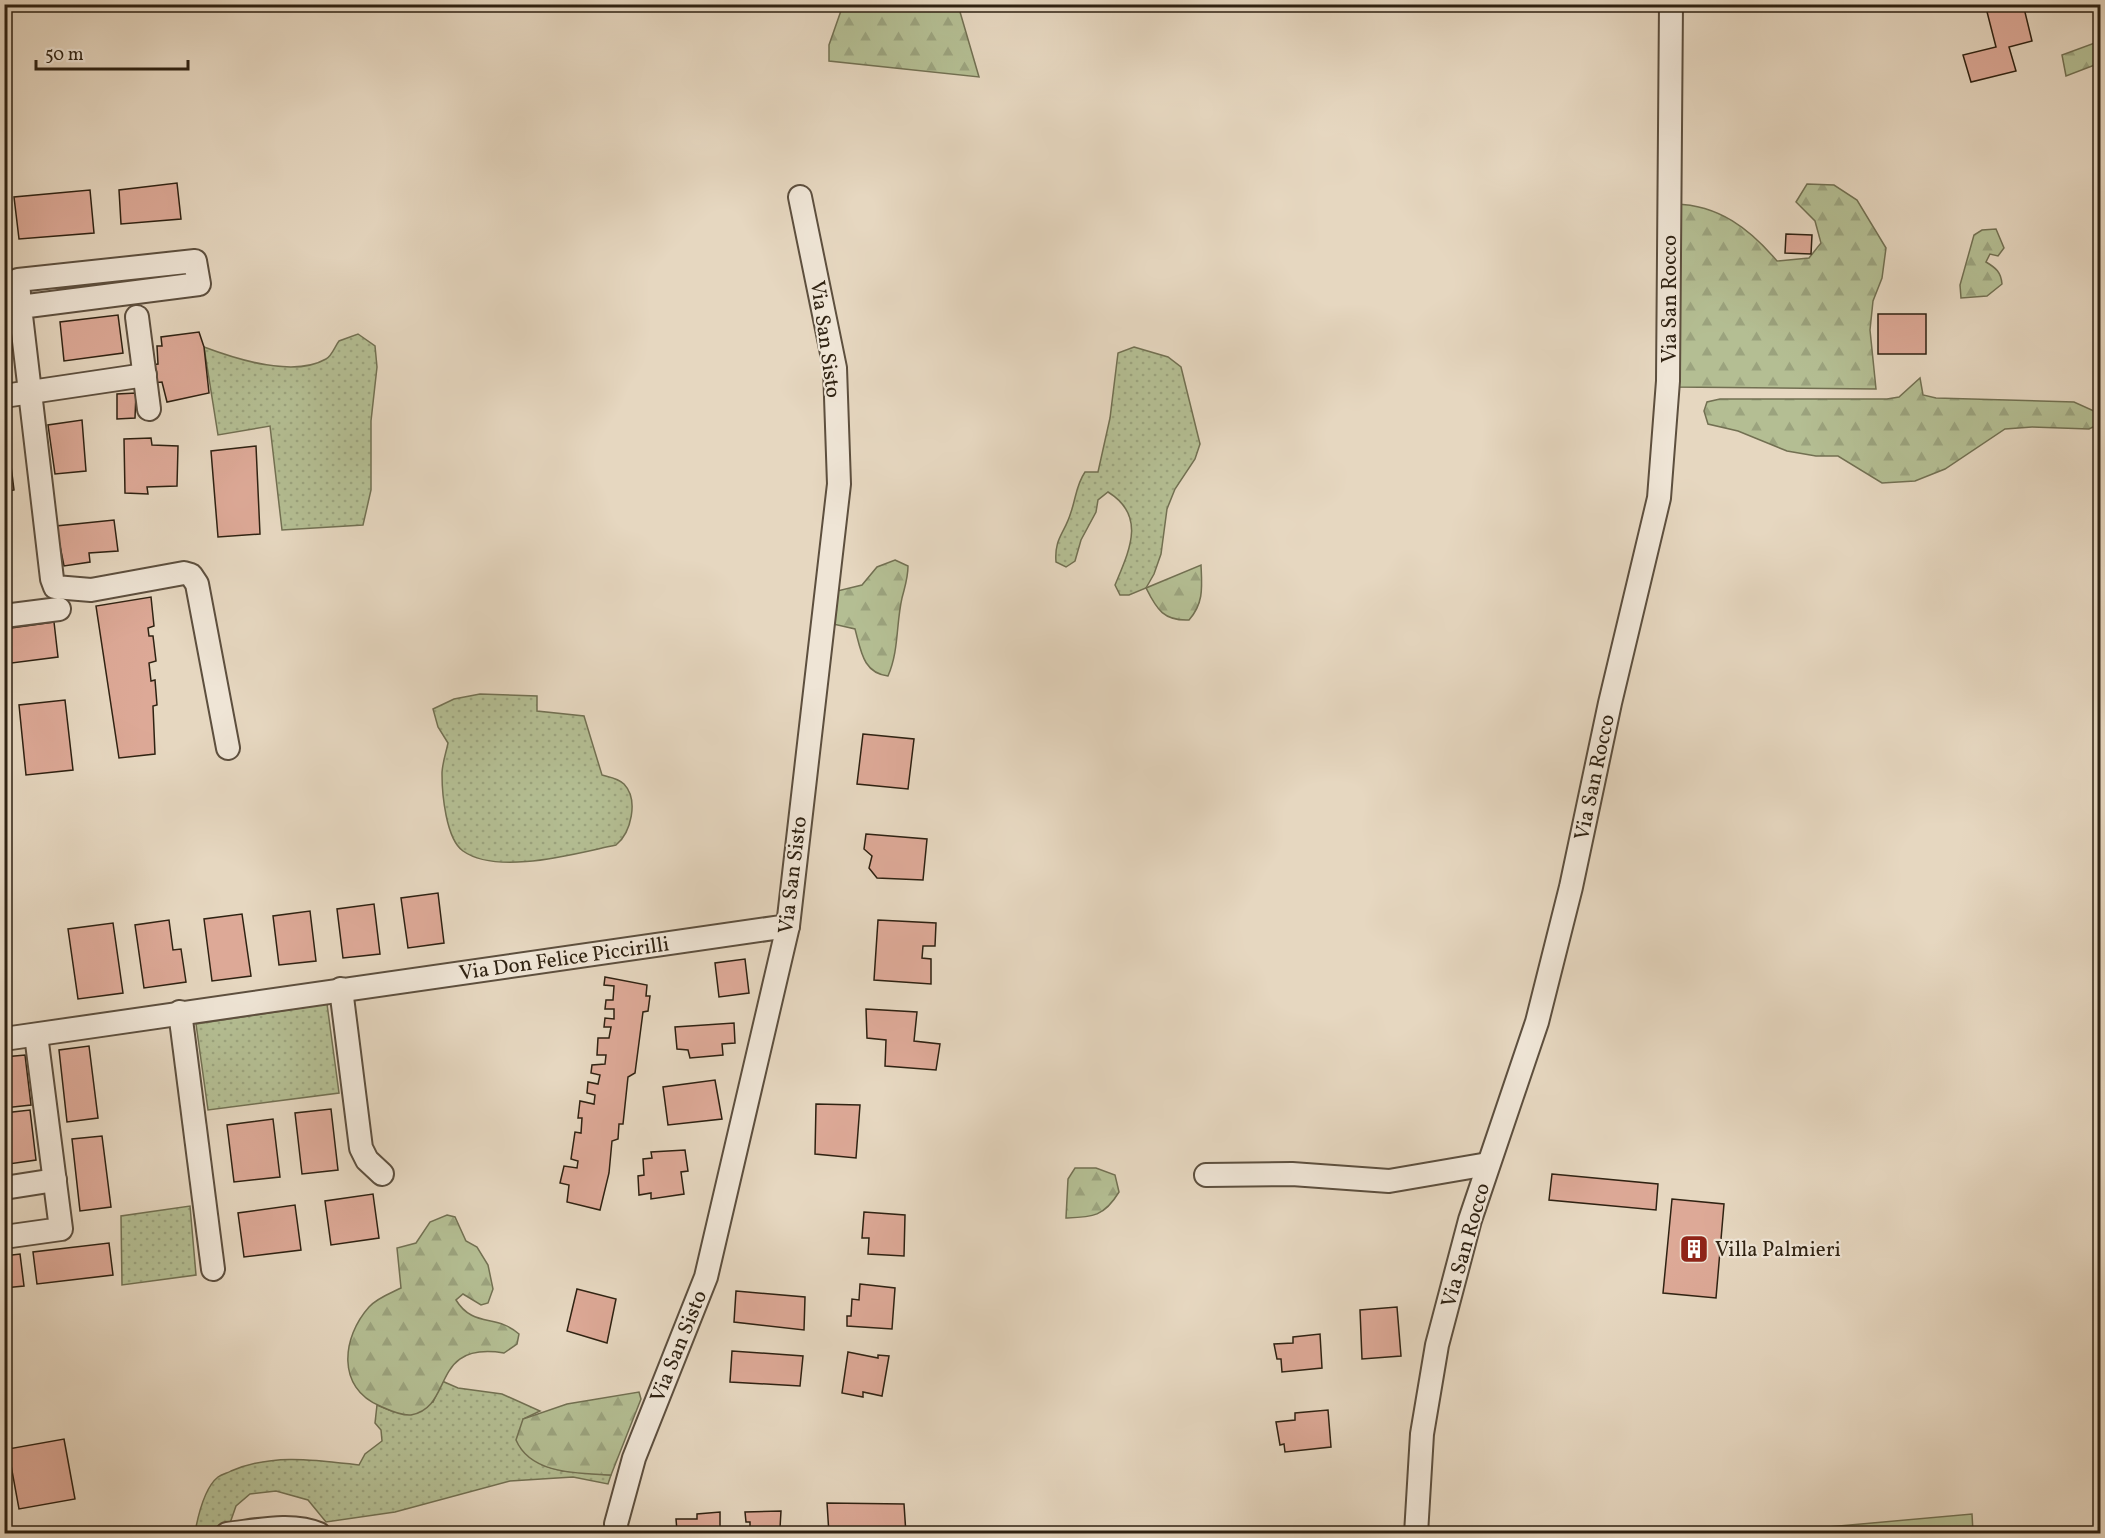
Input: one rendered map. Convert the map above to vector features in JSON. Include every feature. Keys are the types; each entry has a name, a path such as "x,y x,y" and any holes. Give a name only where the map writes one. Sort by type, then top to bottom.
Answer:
{"street":[{"name":"Via San Rocco","path":"1416,1533 1422,1434 1437,1345 1470,1220 1537,1022 1571,887 1607,714 1659,498 1668,381 1671,4"},
{"name":"Via San Sisto","path":"617,1533 616,1524 634,1458 706,1277 788,926 839,484 835,368 800,197"},
{"path":"20,307 199,284 195,261 18,280 20,307 28,393 52,579 55,587 91,590 184,573 191,575 197,584 228,748"},
{"path":"137,317 149,409"},
{"path":"4,396 145,375"},
{"path":"4,616 58,609"},
{"name":"Via Don Felice Piccirilli","path":"4,1039 788,926"},
{"path":"341,989 361,1148 367,1160 382,1174"},
{"path":"180,1012 213,1269"},
{"path":"4,1238 61,1229 36,1035"},
{"path":"1206,1175 1292,1174 1389,1181 1488,1164"},
{"path":"4,1188 55,1180"},
{"path":"227,1533 275,1529 310,1530 319,1533"}],"green space":[{"path":"843,5 958,5 979,77 829,61 829,45"},
{"path":"2100,41 2100,63 2066,76 2062,55"},
{"path":"1807,184 1834,185 1857,200 1886,248 1882,278 1873,301 1870,330 1876,389 1674,387 1675,204 1706,209 1732,221 1756,239 1777,261 1809,258 1821,243 1815,221 1796,202"},
{"path":"1996,229 2004,248 1998,256 1990,254 1986,262 1997,271 2002,284 1987,296 1961,298 1960,285 1974,235 1982,230"},
{"path":"358,334 375,346 377,367 371,421 371,490 363,525 282,530 270,426 218,435 204,347 265,365 298,367 328,358 339,341"},
{"path":"1134,347 1168,357 1181,367 1200,444 1195,459 1175,489 1167,509 1161,554 1154,574 1146,588 1129,595 1120,595 1115,585 1129,547 1131,523 1128,512 1120,501 1108,492 1098,500 1096,512 1081,540 1075,561 1066,567 1056,562 1056,554 1058,541 1069,519 1082,477 1085,472 1098,472 1110,418 1118,353"},
{"path":"1920,378 1923,395 1936,398 2074,402 2094,411 2097,425 2089,429 2032,427 2005,429 1945,469 1915,481 1882,483 1838,456 1816,456 1787,451 1738,431 1708,424 1704,411 1707,402 1720,399 1887,399 1899,397"},
{"path":"895,560 908,566 908,570 900,608 896,647 888,676 868,666 861,653 855,629 833,624 837,591 862,585 877,567"},
{"path":"1201,565 1202,588 1200,601 1194,614 1189,620 1180,620 1162,613 1146,588"},
{"path":"480,694 537,696 537,711 584,716 602,775 622,782 629,791 631,799 629,825 626,833 616,845 560,857 496,862 478,858 463,851 457,845 446,816 443,793 442,770 448,743 438,727 433,709 454,699"},
{"path":"327,1004 339,1093 208,1110 196,1024"},
{"path":"1075,1168 1096,1168 1115,1175 1119,1192 1108,1206 1097,1214 1066,1218 1068,1179"},
{"path":"190,1206 196,1275 122,1285 121,1216"},
{"path":"447,1215 455,1217 466,1241 477,1247 488,1265 493,1289 488,1303 481,1305 463,1294 456,1300 470,1314 511,1328 519,1334 517,1344 504,1353 480,1352 464,1356 453,1365 434,1400 425,1410 403,1415 366,1398 356,1387 350,1375 349,1347 360,1319 369,1307 380,1298 401,1288 397,1248 416,1243 430,1222"},
{"path":"442,1381 458,1388 502,1394 540,1411 523,1419 542,1465 562,1471 611,1475 608,1484 573,1477 510,1481 395,1512 326,1522 308,1500 276,1491 250,1494 236,1506 229,1526 195,1532 205,1495 220,1476 247,1465 279,1460 311,1460 359,1465 365,1454 382,1441 381,1430 375,1423 377,1405 394,1412 433,1402"},
{"path":"639,1392 641,1399 611,1475 571,1472 544,1466 523,1451 516,1440 523,1419 567,1404"},
{"path":"1972,1514 1973,1532 1761,1533"}],"building":[{"path":"1985,4 2023,4 2032,41 2009,47 2016,71 1971,82 1963,55 1996,47"},
{"path":"177,183 181,219 121,224 119,190"},
{"path":"90,190 94,233 19,239 14,197"},
{"path":"1786,234 1812,235 1811,254 1785,253"},
{"path":"1878,314 1926,314 1926,354 1878,354"},
{"path":"118,315 123,353 64,361 60,322"},
{"path":"199,332 204,347 209,393 167,402 162,382 152,383 149,365 158,364 157,346 162,346 161,337"},
{"path":"136,393 135,418 117,419 117,394"},
{"path":"4,418 14,490 4,492"},
{"path":"82,420 86,471 55,474 48,425"},
{"path":"151,438 152,445 178,446 177,486 147,487 148,494 125,493 124,439"},
{"path":"256,446 260,534 218,537 211,451"},
{"path":"114,520 118,551 89,553 90,562 64,566 56,526"},
{"path":"151,597 154,626 148,628 149,636 153,636 156,661 149,663 151,681 155,680 157,705 153,706 155,754 119,758 96,606"},
{"path":"54,622 58,657 4,664 4,629"},
{"path":"65,700 73,770 26,775 19,705"},
{"path":"863,734 914,739 908,789 857,784"},
{"path":"866,834 927,839 923,880 877,878 869,868 872,856 864,849"},
{"path":"438,893 444,943 408,948 401,898"},
{"path":"374,904 380,954 343,958 337,909"},
{"path":"310,911 316,961 279,965 273,916"},
{"path":"242,914 251,976 212,981 204,919"},
{"path":"169,920 173,950 181,949 186,982 144,988 135,925"},
{"path":"878,920 936,923 935,946 923,946 922,958 931,959 931,984 874,980"},
{"path":"113,923 123,993 78,999 68,929"},
{"path":"745,959 749,993 719,997 715,963"},
{"path":"605,977 647,985 646,996 650,996 648,1011 643,1012 635,1073 628,1077 623,1124 619,1124 618,1139 612,1141 609,1173 600,1210 567,1202 569,1185 560,1183 564,1166 577,1168 578,1161 571,1159 575,1132 581,1133 582,1118 578,1118 580,1101 594,1104 595,1095 587,1093 588,1082 598,1084 600,1075 591,1073 592,1065 605,1064 606,1055 597,1055 598,1038 609,1038 611,1027 604,1027 605,1018 614,1019 614,1009 605,1009 606,1000 613,1000 614,986 604,985"},
{"path":"866,1009 917,1012 914,1041 940,1044 936,1070 885,1066 886,1040 867,1038"},
{"path":"734,1023 735,1043 722,1044 723,1055 690,1058 688,1050 677,1049 675,1027"},
{"path":"89,1046 98,1118 67,1122 59,1050"},
{"path":"25,1055 31,1105 4,1108 4,1057"},
{"path":"715,1080 722,1119 668,1125 663,1087"},
{"path":"816,1104 860,1105 856,1158 815,1154"},
{"path":"331,1109 338,1170 302,1174 295,1113"},
{"path":"30,1110 36,1160 9,1164 4,1113"},
{"path":"273,1119 280,1177 234,1182 227,1125"},
{"path":"102,1136 111,1207 80,1211 72,1139"},
{"path":"685,1150 688,1171 681,1172 684,1194 651,1199 651,1193 639,1195 638,1176 644,1175 643,1159 652,1158 651,1152"},
{"path":"1552,1174 1658,1184 1656,1210 1549,1200"},
{"path":"373,1194 379,1238 331,1245 325,1201"},
{"name":"Villa Palmieri","path":"1672,1199 1724,1204 1716,1298 1663,1293"},
{"path":"295,1205 301,1250 244,1257 238,1213"},
{"path":"864,1212 905,1215 904,1256 868,1254 869,1238 862,1238"},
{"path":"109,1243 113,1275 37,1284 33,1252"},
{"path":"20,1254 24,1286 4,1288 4,1256"},
{"path":"860,1284 895,1288 892,1329 847,1326 847,1316 851,1316 852,1299 859,1300"},
{"path":"577,1289 616,1299 607,1343 567,1331"},
{"path":"736,1291 805,1297 804,1330 734,1322"},
{"path":"1397,1307 1401,1356 1362,1359 1360,1310"},
{"path":"1320,1334 1322,1368 1282,1372 1281,1359 1277,1359 1274,1344 1293,1343 1293,1337"},
{"path":"732,1351 803,1356 800,1386 730,1382"},
{"path":"848,1352 878,1358 878,1355 889,1356 882,1396 863,1392 863,1397 842,1393"},
{"path":"1328,1410 1331,1447 1285,1452 1284,1444 1280,1445 1276,1422 1295,1420 1295,1413"},
{"path":"64,1439 75,1499 19,1509 8,1449"},
{"path":"827,1503 904,1504 906,1534 829,1534"},
{"path":"781,1511 780,1528 785,1528 784,1534 750,1534 750,1522 746,1522 745,1512"},
{"path":"720,1512 720,1534 674,1534 677,1531 676,1519 697,1519 697,1514"}],"place":[{"name":"Villa Palmieri","path":"1694,1249"}]}
